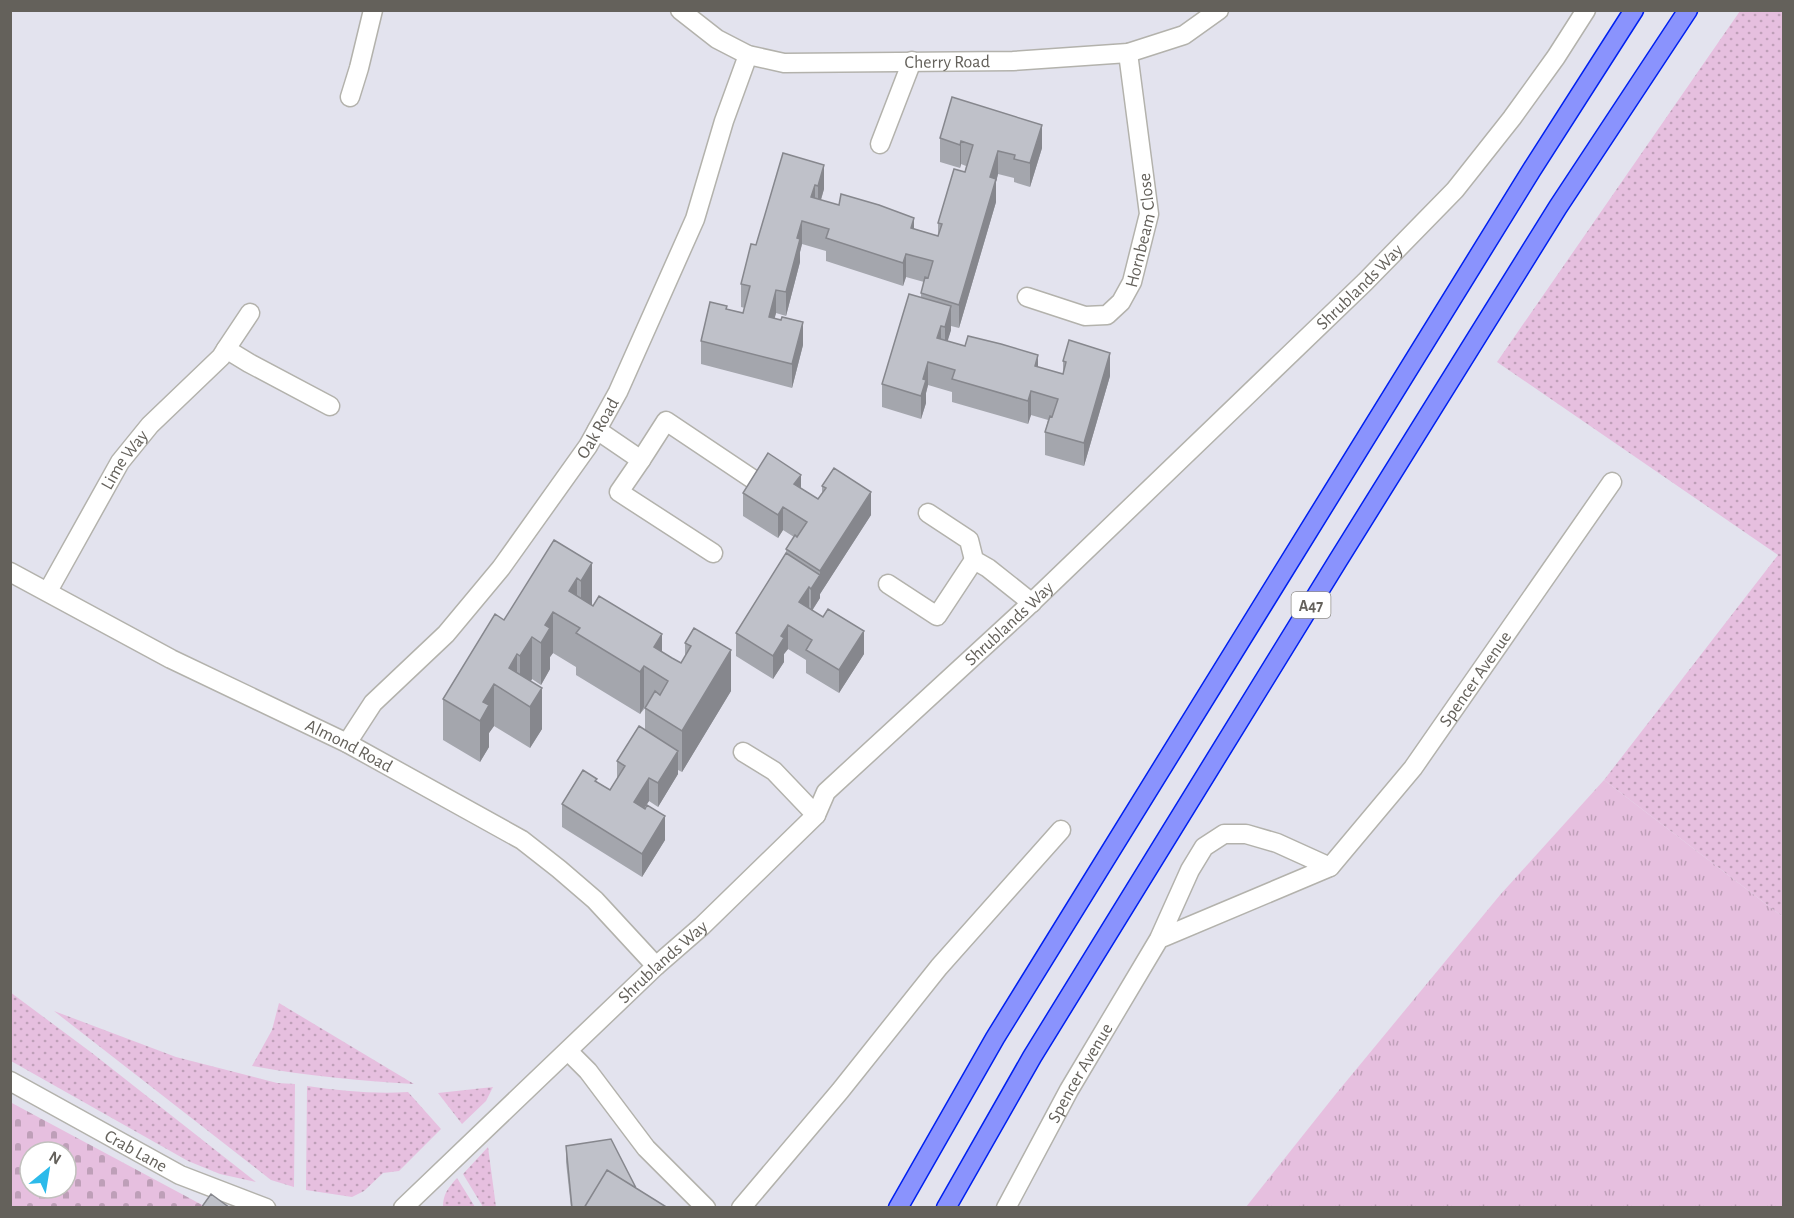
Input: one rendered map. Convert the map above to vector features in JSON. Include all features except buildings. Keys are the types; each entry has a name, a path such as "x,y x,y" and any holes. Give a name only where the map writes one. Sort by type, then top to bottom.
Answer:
{"highway":[{"name":"A47","path":"898,1208 995,1038 1519,190 1634,10"},
{"name":"A47","path":"946,1208 1032,1057 1325,582 1558,207 1688,10"}],"street":[{"path":"350,97 373,10"},
{"name":"Cherry Road","path":"680,10 717,39 748,56 784,63 1012,61 1128,53 1184,35 1219,10"},
{"name":"Shrublands Way","path":"403,1208 656,966 702,926 816,815 826,792 1032,603 1365,282 1455,190 1512,118 1556,57 1586,10"},
{"name":"Hornbeam Close","path":"1026,297 1085,316 1107,315 1121,302 1132,282 1149,214 1128,53"},
{"name":"Oak Road","path":"346,743 373,703 446,634 501,568 588,446 618,392 695,219 724,121 748,56"},
{"path":"880,144 912,61"},
{"name":"Lime Way","path":"48,591 120,462 150,425 221,357 250,313"},
{"path":"226,349 330,406"},
{"path":"713,553 619,492 666,421 758,482"},
{"path":"597,430 641,459"},
{"name":"Spencer Avenue","path":"1159,939 1330,867 1413,768 1612,482"},
{"path":"928,513 969,540 974,560 988,568 1032,603"},
{"path":"888,584 937,616 974,560"},
{"name":"Almond Road","path":"10,572 171,658 346,743 522,840 595,900 656,966"},
{"path":"742,752 774,771 816,815"},
{"path":"741,1208 840,1091 939,968 1061,830"},
{"name":"Spencer Avenue","path":"1006,1208 1069,1090 1159,939 1190,870 1204,847 1224,834 1246,834 1277,843 1330,867"},
{"path":"568,1051 588,1071 646,1148 706,1208"},
{"name":"Crab Lane","path":"10,1081 180,1175 266,1208"}],"green space":[{"path":"1740,11 1783,11 1783,917 1604,780 1778,555 1497,362"},
{"path":"1604,780 1783,917 1783,1207 1246,1207 1500,895"},
{"path":"10,992 92,1053 256,1182 220,1174 188,1161 11,1061"},
{"path":"279,1003 414,1084 333,1078 252,1066 272,1030"},
{"path":"54,1011 176,1057 277,1083 295,1084 294,1187 271,1180"},
{"path":"307,1086 358,1092 408,1092 441,1129 399,1171 383,1173 364,1191 352,1197 306,1190"},
{"path":"493,1087 486,1101 462,1124 438,1093"},
{"path":"10,1102 206,1207 11,1207"},
{"path":"488,1147 496,1207 483,1207 463,1174"},
{"path":"457,1178 475,1207 443,1207 447,1191"}]}
